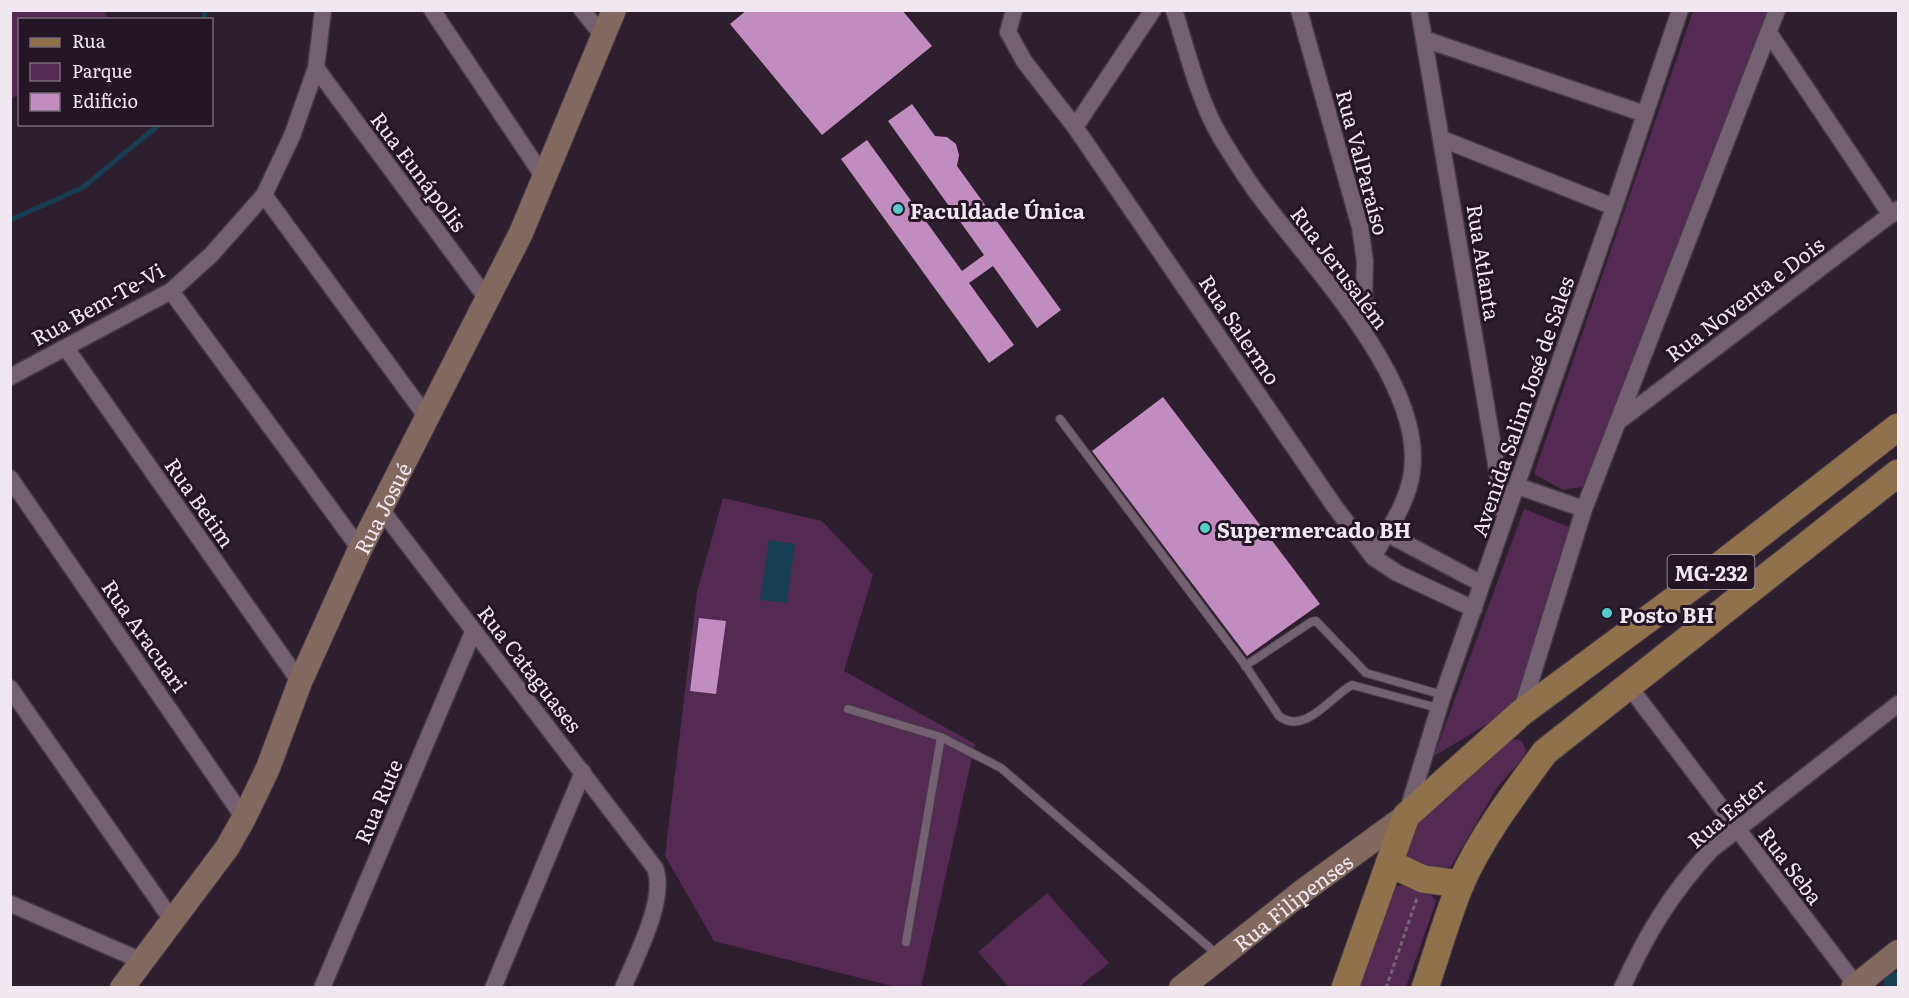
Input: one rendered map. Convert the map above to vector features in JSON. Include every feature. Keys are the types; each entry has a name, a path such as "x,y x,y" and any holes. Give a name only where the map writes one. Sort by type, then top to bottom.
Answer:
{"main road":[{"name":"MG-232","path":"1345,987 1406,816 1521,713 1709,574 1899,427"},
{"name":"MG-232","path":"1425,987 1461,884 1505,806 1545,752 1899,472"},
{"path":"1709,574 1732,603"},
{"path":"1521,713 1538,733 1545,752"},
{"path":"1389,863 1423,879 1461,884"}],"street":[{"name":"Rua Bem-Te-Vi","path":"10,377 171,291 211,255 264,195 292,136 316,68 323,10"},
{"path":"432,10 545,179"},
{"path":"582,10 603,37"},
{"name":"Rua Josué","path":"122,987 227,849 244,818 268,768 300,682 360,549 426,416 488,300 545,179 614,10"},
{"name":"Rua Salermo","path":"1014,10 1008,32 1024,61 1075,128 1329,497 1373,557 1397,573 1474,609"},
{"path":"1075,128 1153,10"},
{"name":"Rua Jerusalém","path":"1174,10 1204,104 1221,138 1265,204 1363,328 1399,399 1412,441 1413,471 1404,497 1373,557"},
{"name":"Rua ValParaíso","path":"1299,10 1360,227 1365,261 1363,328"},
{"name":"Rua Atlanta","path":"1419,10 1505,521"},
{"name":"Avenida Salim José de Sales","path":"1406,816 1440,701 1505,521 1680,10"},
{"path":"1521,713 1584,509 1777,10"},
{"path":"1769,33 1895,212"},
{"path":"1424,39 1645,114"},
{"name":"Rua Eunápolis","path":"316,68 488,300"},
{"path":"1442,140 1614,207"},
{"path":"264,195 426,416"},
{"name":"Rua Noventa e Dois","path":"1617,423 1895,212"},
{"path":"171,291 360,549"},
{"name":"Rua Betim","path":"66,348 300,682"},
{"name":"Rua Aracuari","path":"10,478 244,818"},
{"path":"1517,486 1584,509"},
{"name":"Rua Cataguases","path":"380,508 473,632 647,855 658,876 659,887 652,914 623,987"},
{"path":"1386,533 1482,584"},
{"name":"Rua Rute","path":"322,987 473,632"},
{"name":"Rua Seba","path":"1628,685 1854,986"},
{"path":"10,688 172,920"},
{"name":"Rua Ester","path":"1622,987 1644,939 1685,878 1711,850 1899,704"},
{"path":"494,987 583,772"},
{"name":"Rua Filipenses","path":"1181,987 1219,955 1406,816"},
{"path":"11,904 142,961"},
{"path":"1854,986 1899,952"}],"lane":[{"path":"1060,419 1245,666 1279,716 1285,721 1303,720 1313,716 1352,685 1440,701"},
{"path":"1245,666 1311,622 1316,621 1366,673 1440,701"},
{"path":"848,709 941,737 1001,768 1219,955"},
{"path":"906,942 941,737"}],"path":[{"path":"1386,987 1423,879"}],"green space":[{"path":"11,10 105,11 108,18 18,18 18,95 11,98"},
{"path":"1693,11 1768,11 1594,471 1582,487 1563,490 1534,474"},
{"path":"723,498 822,521 873,575 844,671 975,744 921,987 896,987 714,941 665,856 697,592"},
{"path":"1524,509 1569,527 1516,707 1434,756"},
{"path":"1510,739 1521,740 1526,750 1524,757 1498,786 1451,866 1436,873 1405,857 1406,843 1421,818"},
{"path":"1409,884 1429,892 1436,901 1406,987 1356,988 1389,888"},
{"path":"1047,893 1109,963 1079,987 1009,987 978,952"}],"water":[{"path":"769,540 795,544 787,603 760,600"}],"building":[{"path":"747,10 902,10 932,46 822,135 730,24"},
{"name":"Faculdade Única","path":"912,104 935,136 947,137 956,144 959,155 957,166 1061,310 1037,328 993,266 969,283 1014,345 989,363 841,159 867,140 962,271 984,255 888,121"},
{"name":"Supermercado BH","path":"1163,397 1320,604 1247,656 1092,451"},
{"path":"699,618 726,621 716,694 690,691"}],"waterway":[{"path":"204,10 205,18"},
{"path":"10,220 82,188 158,126"}],"place":[{"name":"Faculdade Única","path":"898,209"},
{"name":"Supermercado BH","path":"1205,528"},
{"name":"Posto BH","path":"1607,613"}]}
